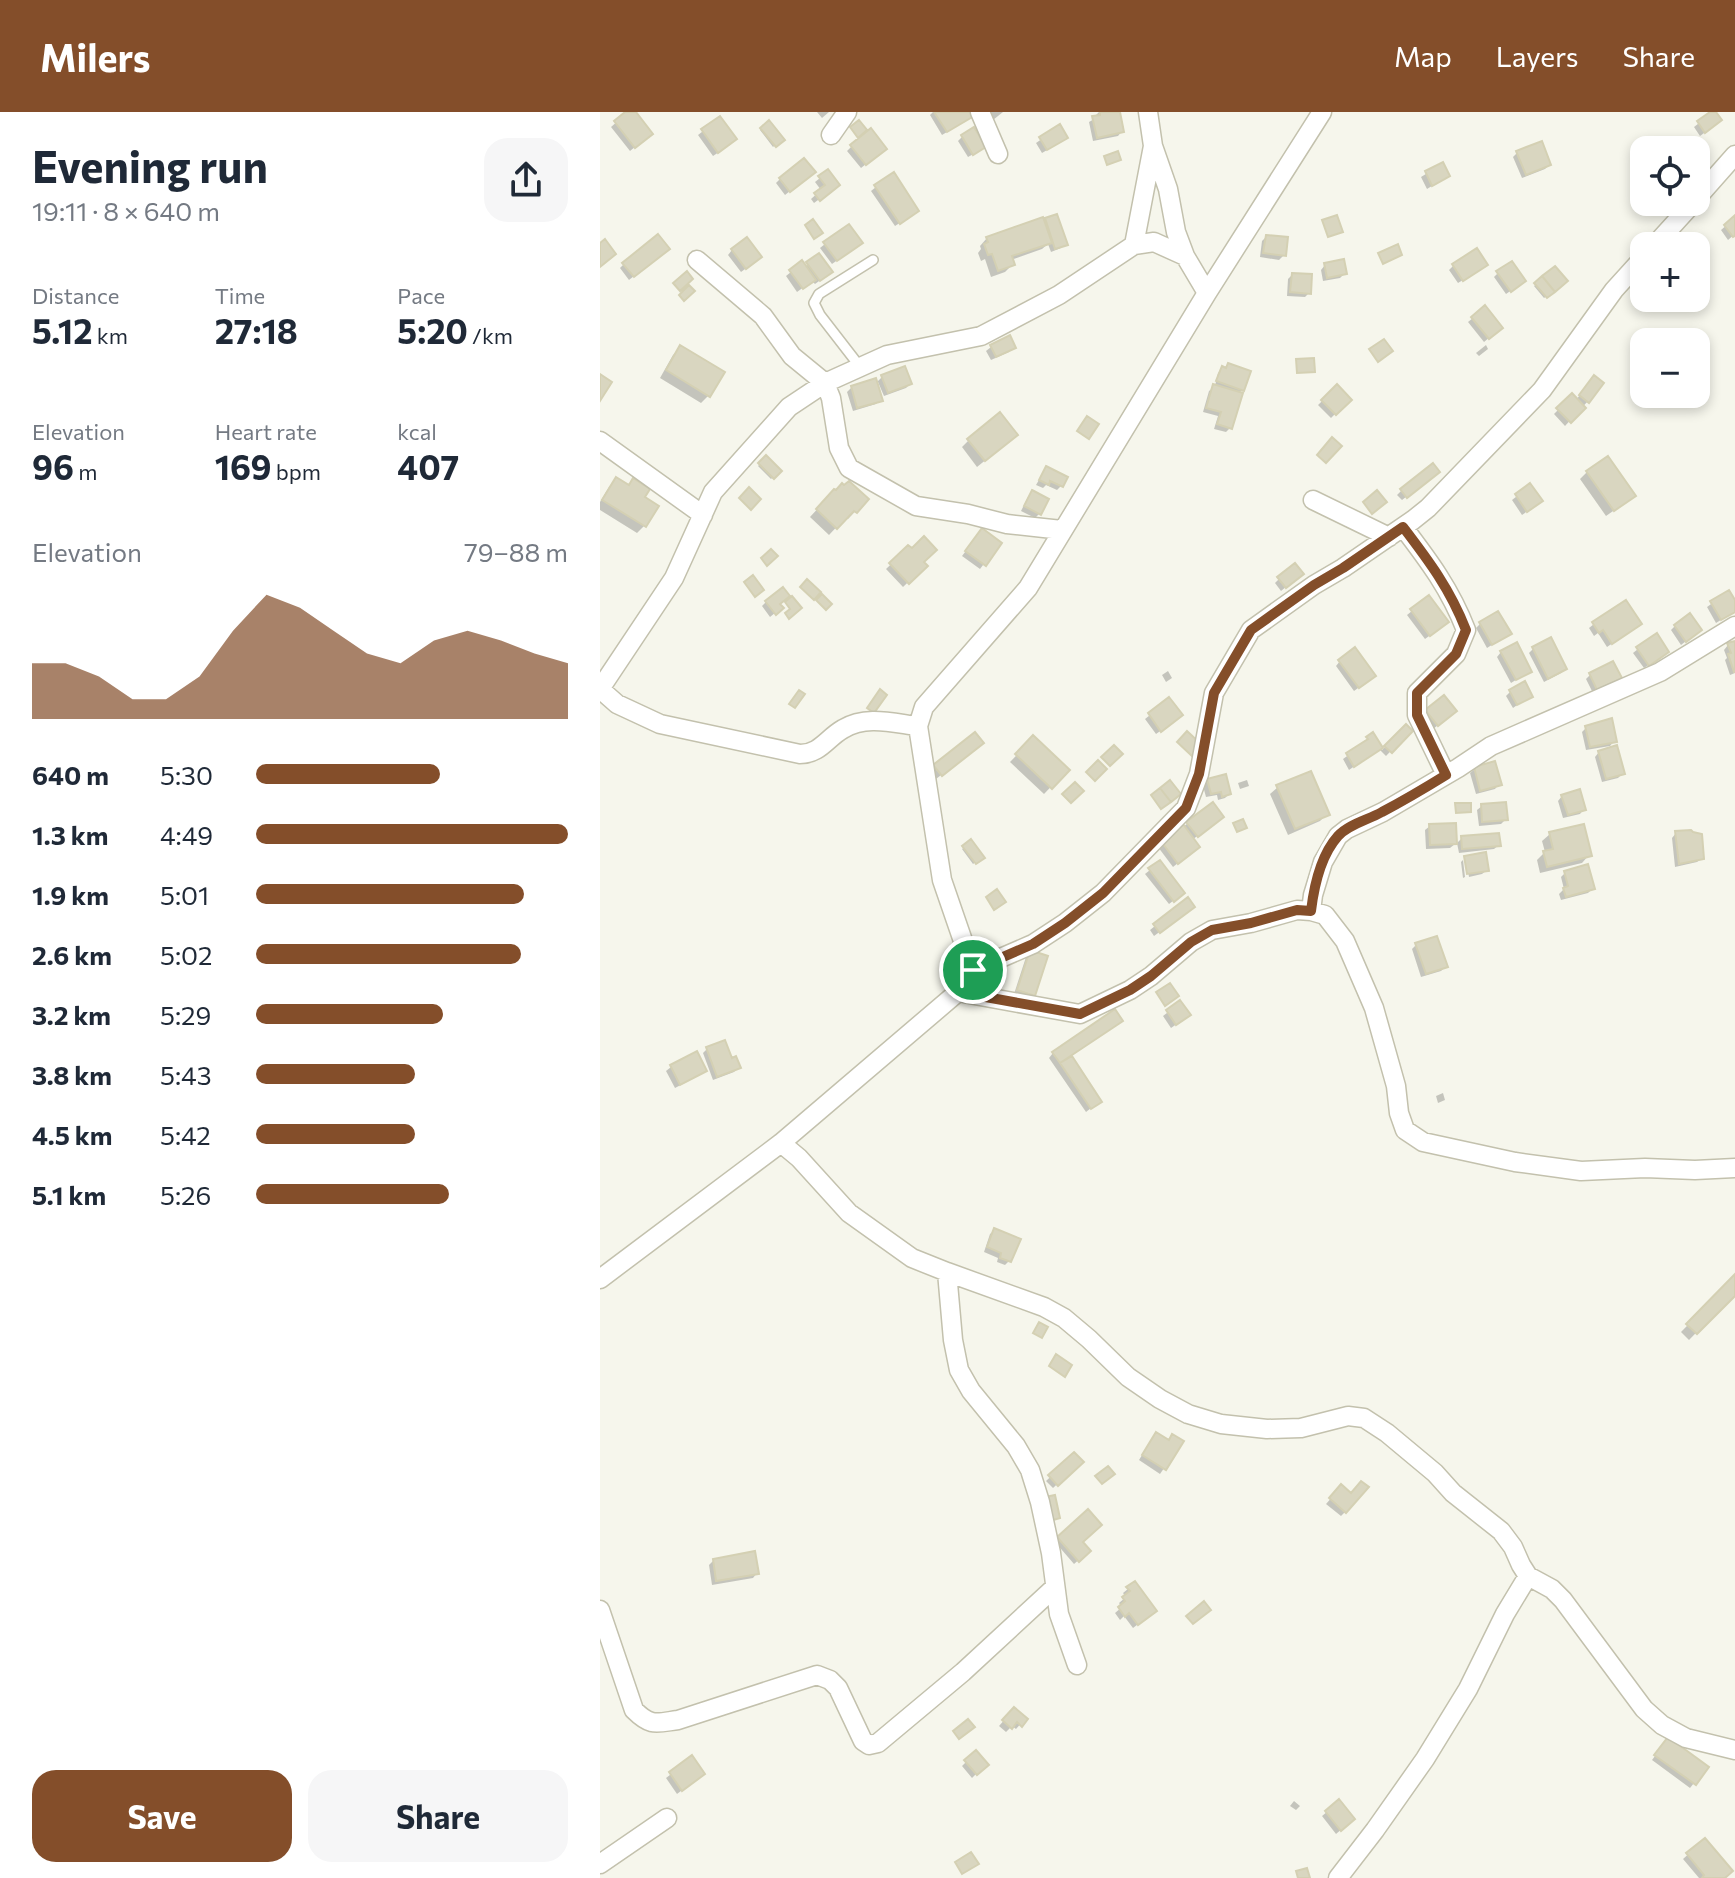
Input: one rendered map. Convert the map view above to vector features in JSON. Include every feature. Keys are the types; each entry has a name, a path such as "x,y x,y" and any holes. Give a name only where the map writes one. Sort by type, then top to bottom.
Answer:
{"street":[{"path":"831,135 847,112"},
{"path":"980,112 998,154"},
{"path":"1148,112 1153,146 1168,189 1176,232 1185,256 1207,293"},
{"path":"973,970 942,880 918,726 924,707 1028,588 1207,293 1322,112"},
{"path":"1134,245 1153,146"},
{"path":"1710,184 1735,155"},
{"path":"1667,232 1681,216"},
{"path":"918,726 868,720 843,728 811,754 800,754 660,724 617,704 600,689 674,578 713,492 789,407 825,383 887,355 981,336 1059,295 1134,245 1154,242 1185,256"},
{"path":"697,260 763,316 792,356 825,383 831,398 839,448 849,468 916,506 1007,524 1062,530"},
{"path":"600,1279 781,1143 958,992 973,970 1033,944 1103,893 1186,808 1199,774 1214,693 1251,630 1428,508 1542,390 1630,272"},
{"path":"600,441 703,515"},
{"path":"1313,500 1396,532 1431,565 1456,602 1466,630 1456,654 1417,693 1417,715 1446,775"},
{"path":"1311,911 1323,862 1338,836 1347,829 1383,812 1491,746 1660,672 1735,626"},
{"path":"958,992 1080,1014 1130,990 1191,942 1212,930 1297,910 1311,911 1325,915 1351,952 1383,1035 1405,1130 1423,1142 1515,1162 1581,1171 1735,1168"},
{"path":"781,1143 799,1158 849,1213 912,1258 1044,1307 1064,1318 1128,1377 1188,1414 1221,1424 1267,1429 1301,1428 1348,1416 1364,1418 1387,1433 1435,1473 1453,1493 1501,1531 1528,1576 1552,1589 1563,1600 1644,1709 1662,1725 1686,1738 1735,1750"},
{"path":"947,1272 959,1370 971,1391 1016,1446 1030,1470 1049,1540 1059,1614 1077,1665"},
{"path":"1338,1878 1425,1759 1468,1689 1505,1614 1528,1576"},
{"path":"600,1610 634,1710 644,1720 654,1723 678,1720 817,1675 830,1680 838,1688 863,1741 869,1745 878,1743 963,1672 1055,1587"},
{"path":"600,1864 667,1818"}],"lane":[{"path":"861,368 814,303 819,294 873,260"}],"building":[{"path":"625,112 636,112 653,134 635,148 614,121"},
{"path":"934,112 971,112 974,116 947,132"},
{"path":"1100,112 1120,112 1124,132 1097,138 1092,116 1100,115"},
{"path":"1710,112 1716,112 1722,120 1705,133 1697,121"},
{"path":"720,116 737,139 718,153 701,129"},
{"path":"769,120 785,140 776,147 760,128"},
{"path":"859,120 867,130 858,138 850,127"},
{"path":"1060,124 1068,138 1047,150 1039,137"},
{"path":"974,127 986,147 973,155 961,135"},
{"path":"871,128 887,149 866,165 850,145"},
{"path":"1542,141 1551,165 1526,175 1516,151"},
{"path":"1118,151 1121,160 1107,165 1104,156"},
{"path":"804,158 816,172 790,192 779,178"},
{"path":"1443,162 1450,176 1432,186 1425,171"},
{"path":"828,169 840,185 820,201 814,193 825,185 818,176"},
{"path":"894,172 919,211 900,224 874,185"},
{"path":"1057,214 1068,245 1055,249 1045,218"},
{"path":"1337,215 1343,232 1328,237 1322,220"},
{"path":"1735,215 1735,236 1733,237 1724,225"},
{"path":"1043,217 1052,243 1012,256 1015,265 998,271 992,254 988,255 984,244 988,242 986,237"},
{"path":"813,219 823,233 814,239 805,225"},
{"path":"849,224 863,243 837,261 823,242"},
{"path":"658,234 670,249 634,277 622,263"},
{"path":"1266,235 1288,237 1286,256 1263,253"},
{"path":"747,237 762,257 746,269 731,249"},
{"path":"605,239 616,254 600,267 600,243"},
{"path":"1398,244 1402,255 1383,264 1378,253"},
{"path":"1477,248 1488,265 1463,281 1452,264"},
{"path":"819,253 833,272 820,281 806,262"},
{"path":"1344,259 1347,274 1327,278 1324,263"},
{"path":"802,260 816,280 803,289 789,270"},
{"path":"1512,261 1526,281 1511,292 1496,271"},
{"path":"1555,266 1568,281 1555,292 1542,276"},
{"path":"687,271 693,279 680,291 673,283"},
{"path":"1292,273 1312,274 1311,294 1290,292"},
{"path":"1542,276 1555,292 1547,298 1534,283"},
{"path":"689,285 695,291 684,301 679,295"},
{"path":"1485,305 1503,328 1489,339 1471,317"},
{"path":"1010,335 1016,348 996,357 990,345"},
{"path":"1384,339 1393,351 1378,362 1369,349"},
{"path":"680,345 725,372 710,397 666,370"},
{"path":"1314,358 1315,372 1297,373 1296,359"},
{"path":"1228,363 1251,371 1244,391 1216,381 1222,366 1226,368"},
{"path":"905,366 912,384 888,393 881,375"},
{"path":"600,374 612,382 600,401"},
{"path":"1594,375 1604,383 1589,403 1579,395"},
{"path":"876,378 883,401 857,408 851,386"},
{"path":"1213,384 1243,393 1232,429 1217,424 1221,412 1206,408"},
{"path":"1337,384 1352,400 1336,415 1321,400"},
{"path":"1572,393 1586,408 1571,423 1556,408"},
{"path":"1000,412 1018,435 985,461 967,439"},
{"path":"1087,416 1099,424 1089,439 1077,431"},
{"path":"1332,437 1342,446 1326,463 1317,455"},
{"path":"766,455 782,471 774,479 758,463"},
{"path":"1608,456 1636,496 1614,511 1586,471"},
{"path":"1433,463 1440,472 1407,498 1400,489"},
{"path":"1046,466 1068,477 1063,487 1039,480"},
{"path":"616,477 629,485 633,478 650,489 645,497 659,506 646,527 602,500"},
{"path":"849,481 869,499 837,529 816,509 834,489"},
{"path":"1530,483 1543,501 1527,512 1515,494"},
{"path":"749,487 761,499 751,510 739,498"},
{"path":"1032,490 1049,499 1041,515 1024,506"},
{"path":"1377,490 1387,502 1372,514 1363,502"},
{"path":"982,528 1002,543 986,566 965,551"},
{"path":"924,536 937,550 924,562 928,566 909,584 889,563 908,545 912,548"},
{"path":"771,549 778,556 767,566 761,558"},
{"path":"1295,563 1304,574 1286,588 1277,577"},
{"path":"753,575 764,590 755,597 744,582"},
{"path":"807,579 821,592 814,600 800,587"},
{"path":"783,587 790,596 780,604 784,608 776,615 765,601"},
{"path":"1729,590 1735,600 1735,612 1721,620 1710,601"},
{"path":"822,594 832,604 826,610 816,600"},
{"path":"1429,595 1449,622 1430,636 1410,609"},
{"path":"792,596 802,608 789,619 785,613 790,609 785,602"},
{"path":"1626,600 1642,624 1612,644 1603,630 1599,633 1592,622"},
{"path":"1498,611 1512,634 1492,645 1479,622"},
{"path":"1690,613 1702,630 1686,642 1674,625"},
{"path":"1657,633 1669,652 1649,666 1636,647"},
{"path":"1551,637 1567,669 1548,679 1532,647"},
{"path":"1735,641 1735,672 1734,672 1727,643"},
{"path":"1517,642 1532,672 1516,680 1500,651"},
{"path":"1355,647 1376,676 1359,688 1338,660"},
{"path":"1613,661 1622,678 1597,690 1589,673"},
{"path":"1525,681 1533,697 1517,705 1509,690"},
{"path":"880,689 887,695 874,713 867,708"},
{"path":"799,690 805,694 795,708 789,704"},
{"path":"1444,695 1457,711 1438,726 1425,710"},
{"path":"1169,697 1183,715 1161,732 1148,713"},
{"path":"1612,718 1617,742 1590,747 1585,726"},
{"path":"1406,724 1413,731 1392,753 1384,746"},
{"path":"1187,731 1202,745 1192,756 1177,742"},
{"path":"975,732 984,743 942,776 933,765"},
{"path":"1373,732 1383,748 1354,767 1346,753 1368,739 1366,737"},
{"path":"1033,735 1070,770 1052,789 1015,754"},
{"path":"1114,745 1123,754 1110,766 1101,757"},
{"path":"1617,745 1625,774 1606,779 1598,751"},
{"path":"1098,760 1107,769 1095,781 1086,772"},
{"path":"1495,761 1502,785 1480,791 1474,767"},
{"path":"1311,771 1330,815 1295,829 1276,785"},
{"path":"1226,774 1231,794 1222,797 1221,792 1211,794 1207,779"},
{"path":"1170,780 1181,794 1171,802 1160,788"},
{"path":"1075,782 1084,791 1071,803 1062,794"},
{"path":"1160,788 1171,802 1161,809 1151,795"},
{"path":"1580,789 1586,810 1568,815 1561,795"},
{"path":"1213,802 1224,817 1198,837 1186,822"},
{"path":"1506,802 1508,820 1482,822 1481,804"},
{"path":"1455,803 1471,803 1471,812 1456,813"},
{"path":"1243,819 1247,828 1237,832 1233,823"},
{"path":"1456,823 1457,844 1430,845 1429,824"},
{"path":"1183,824 1200,847 1178,864 1161,841"},
{"path":"1584,824 1592,856 1547,867 1543,851 1553,849 1549,832"},
{"path":"1691,830 1702,834 1704,859 1679,864 1675,831"},
{"path":"1499,833 1501,846 1462,849 1461,836"},
{"path":"971,839 985,858 976,864 962,846"},
{"path":"1486,852 1489,871 1467,874 1464,856"},
{"path":"1160,860 1185,893 1174,902 1148,868"},
{"path":"1588,864 1595,889 1566,897 1563,888 1568,886 1564,871"},
{"path":"997,889 1006,902 994,910 986,897"},
{"path":"1188,897 1195,907 1160,933 1153,924"},
{"path":"1437,936 1448,967 1426,974 1415,943"},
{"path":"1030,950 1048,956 1035,996 1017,990"},
{"path":"1170,983 1179,996 1165,1006 1156,992"},
{"path":"1180,1000 1191,1015 1176,1025 1166,1010"},
{"path":"1115,1009 1123,1021 1060,1063 1052,1052"},
{"path":"725,1040 732,1058 736,1056 741,1068 717,1077 706,1047"},
{"path":"697,1051 707,1071 680,1085 670,1065"},
{"path":"1072,1056 1102,1102 1091,1109 1060,1063"},
{"path":"994,1228 1021,1239 1011,1262 1000,1258 1001,1253 987,1247"},
{"path":"1735,1274 1735,1296 1697,1334 1686,1324"},
{"path":"1039,1322 1048,1327 1042,1338 1033,1333"},
{"path":"1056,1354 1072,1365 1065,1377 1049,1366"},
{"path":"1156,1432 1169,1440 1172,1434 1184,1441 1166,1470 1142,1455"},
{"path":"1074,1452 1084,1462 1058,1486 1048,1475"},
{"path":"1108,1466 1115,1474 1102,1484 1095,1476"},
{"path":"1361,1481 1369,1487 1346,1513 1329,1498 1341,1484 1351,1493"},
{"path":"1055,1495 1060,1518 1050,1521 1045,1497"},
{"path":"1088,1509 1102,1525 1083,1542 1091,1551 1079,1562 1057,1537"},
{"path":"755,1551 759,1574 716,1581 713,1559"},
{"path":"1135,1581 1157,1611 1138,1625 1129,1613 1125,1617 1118,1607 1125,1601 1122,1597 1130,1591 1126,1587"},
{"path":"1204,1601 1211,1610 1193,1624 1186,1616"},
{"path":"1014,1707 1028,1719 1022,1727 1017,1722 1012,1729 1002,1720"},
{"path":"968,1719 975,1727 959,1739 953,1731"},
{"path":"1668,1737 1709,1767 1696,1785 1654,1755"},
{"path":"976,1750 989,1765 977,1775 964,1760"},
{"path":"692,1755 705,1774 682,1791 669,1772"},
{"path":"1339,1799 1355,1819 1341,1831 1325,1811"},
{"path":"1705,1838 1733,1871 1725,1878 1702,1878 1704,1875 1686,1853"},
{"path":"971,1852 979,1864 962,1874 955,1862"},
{"path":"1307,1868 1310,1878 1298,1878 1296,1871"}],"route":[{"path":"1403,527 1456,602 1466,630 1456,654 1417,693 1417,715 1446,775 1338,836 1323,862 1311,911 1297,910 1212,930 1191,942 1130,990 1080,1014 958,992 973,970 1033,944 1065,923 1103,893 1158,838 1186,808 1199,774 1214,693 1251,630 1403,527"}]}
